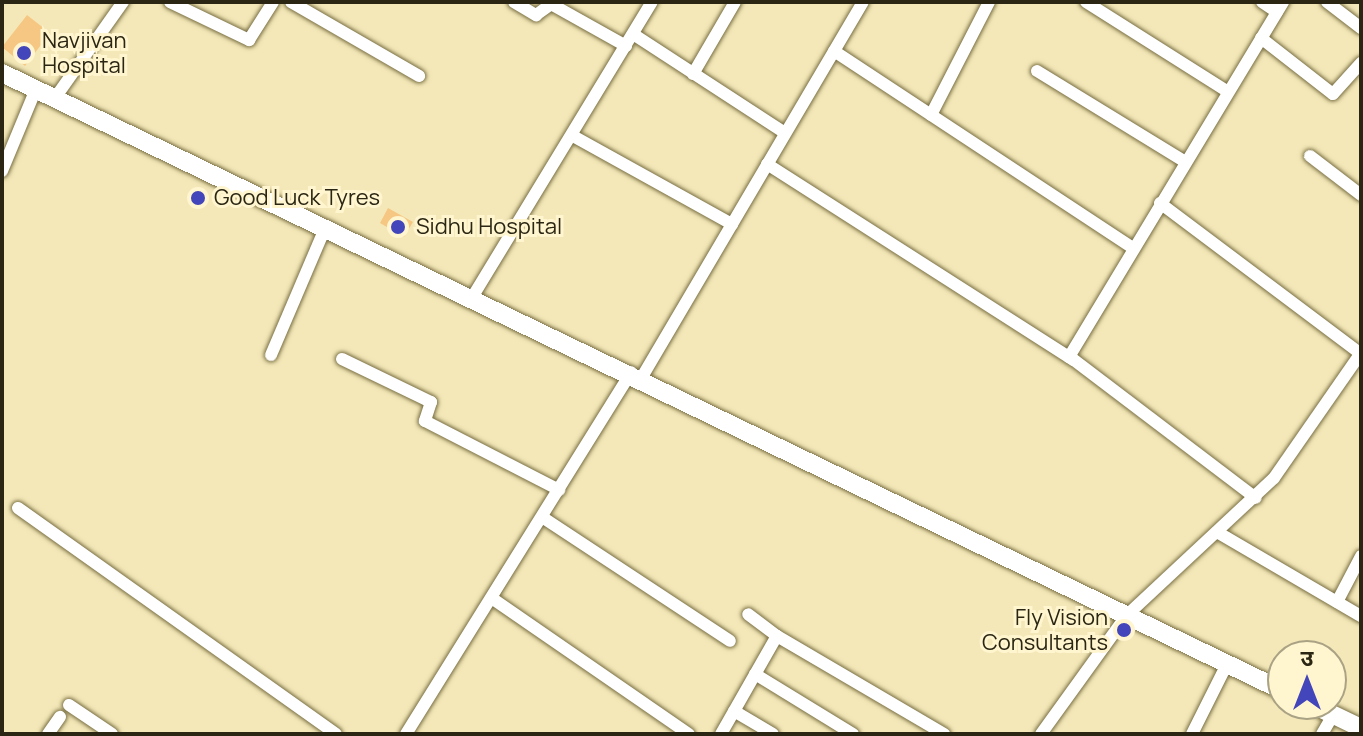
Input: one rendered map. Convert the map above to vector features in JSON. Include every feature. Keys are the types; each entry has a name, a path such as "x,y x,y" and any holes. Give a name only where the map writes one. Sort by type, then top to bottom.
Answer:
{"main road":[{"path":"2,73 636,374 1267,683"}],"street":[{"path":"55,98 123,2"},
{"path":"170,2 249,40 273,2"},
{"path":"291,2 419,76"},
{"path":"514,2 536,15 551,4 629,40 693,74 785,133"},
{"path":"473,296 652,2"},
{"path":"693,74 735,2"},
{"path":"406,734 559,490 732,224 862,2"},
{"path":"931,115 989,2"},
{"path":"1086,2 1227,91"},
{"path":"1069,357 1184,161 1280,7 1262,2"},
{"path":"1327,2 1361,28"},
{"path":"1261,38 1333,94 1361,63"},
{"path":"834,51 1133,248"},
{"path":"1037,71 1184,161"},
{"path":"2,171 36,89"},
{"path":"573,136 732,224"},
{"path":"1310,156 1361,195"},
{"path":"767,164 1069,357 1256,498"},
{"path":"1041,734 1126,616 1256,498 1361,353 1160,203"},
{"path":"271,355 326,226"},
{"path":"342,359 431,402 425,421 559,490"},
{"path":"18,508 336,734"},
{"path":"542,517 730,641"},
{"path":"1217,532 1361,616"},
{"path":"1337,602 1361,556"},
{"path":"493,599 668,728 689,734"},
{"path":"748,614 777,636 944,734"},
{"path":"721,734 777,636"},
{"path":"1192,734 1227,664"},
{"path":"755,674 853,734"},
{"path":"69,705 112,734"},
{"path":"734,711 773,734"},
{"path":"48,734 60,717"}],"building":[{"path":"27,15 50,33 25,66 2,47"},
{"path":"388,208 413,222 404,237 380,223"}],"place":[{"name":"Navjivan Hospital","path":"24,53"},
{"name":"Good Luck Tyres","path":"198,198"},
{"name":"Sidhu Hospital","path":"398,227"},
{"name":"Fly Vision Consultants","path":"1124,630"}]}
